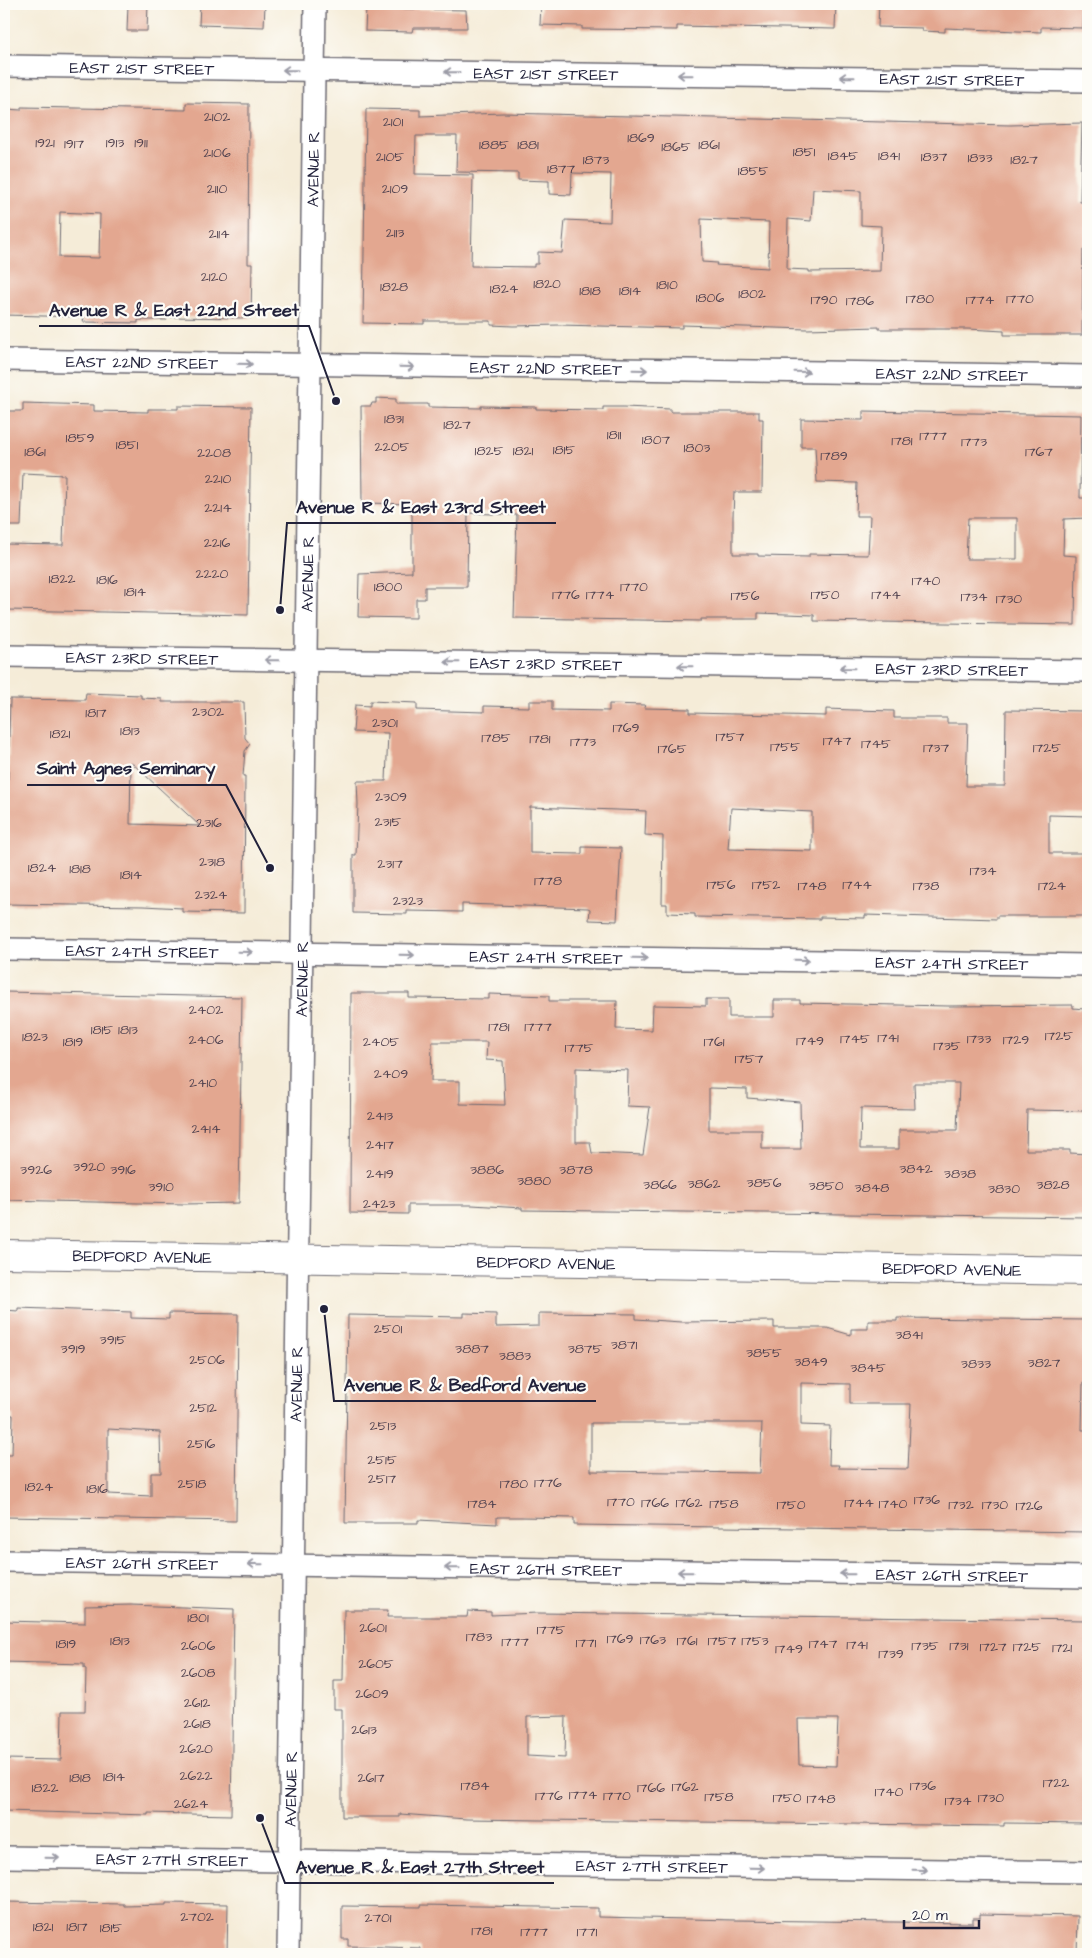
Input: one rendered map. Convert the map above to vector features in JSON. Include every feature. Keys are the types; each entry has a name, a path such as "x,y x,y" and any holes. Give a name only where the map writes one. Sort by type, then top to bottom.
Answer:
{"main road":[{"name":"BEDFORD AVENUE","path":"4,1254 1088,1271"}],"street":[{"name":"AVENUE R","path":"288,1954 315,4"},
{"name":"EAST 21ST STREET","path":"4,66 1088,81"},
{"name":"EAST 22ND STREET","path":"4,360 1088,376"},
{"name":"EAST 23RD STREET","path":"4,656 1088,671"},
{"name":"EAST 24TH STREET","path":"4,949 1088,965"},
{"name":"EAST 26TH STREET","path":"4,1561 1088,1577"},
{"name":"EAST 27TH STREET","path":"4,1857 1088,1872"}],"building":[{"path":"128,4 148,4 147,31 127,31"},
{"path":"200,4 265,4 264,27 199,25"},
{"path":"541,4 836,4 835,29 677,26 677,30 582,29 582,26 540,25"},
{"path":"879,4 1084,4 1083,28 1041,27 1041,32 945,28 945,32 922,31 922,28 878,27"},
{"path":"366,8 466,10 467,28 413,28 412,32 365,31"},
{"path":"186,103 249,104 248,264 252,264 251,318 167,317 167,320 138,320 138,323 83,322 84,317 4,315 4,109 21,110 21,107 186,110","holes":["60,212 100,214 99,258 59,257"]},
{"path":"366,109 420,110 420,116 503,113 1010,125 1082,123 1080,202 1088,202 1088,250 1083,250 1082,335 1004,335 1004,331 879,329 879,327 807,329 682,325 682,328 559,325 513,326 491,325 491,321 424,321 424,324 363,323","holes":["416,136 457,136 456,172 518,173 518,180 549,181 549,194 571,195 572,173 611,174 610,222 565,220 562,253 538,252 538,264 534,264 534,267 471,266 473,175 415,174","813,189 861,191 861,225 881,226 880,271 809,272 809,270 787,269 788,219 811,221","701,219 769,222 768,268 716,265 717,263 702,262"]},
{"path":"376,398 396,399 396,404 428,404 428,407 481,408 481,406 603,410 603,407 624,407 670,409 670,412 759,412 759,419 763,419 762,492 734,492 733,554 809,557 809,554 868,555 870,516 856,516 857,483 817,482 815,447 801,447 801,419 863,420 863,411 1081,415 1080,498 1088,498 1088,518 1064,519 1063,555 1076,556 1075,625 814,621 814,615 758,613 758,619 701,619 701,621 514,618 517,515 468,513 467,587 425,587 425,599 416,599 416,618 358,617 359,574 412,572 412,504 362,503 361,406 371,406 372,403 376,403","holes":["968,518 1017,518 1017,559 966,559"]},
{"path":"23,403 94,405 94,411 148,412 148,409 178,409 178,406 251,407 248,615 8,610 7,601 4,601 5,544 63,545 65,475 23,473 21,526 4,526 4,411 23,411"},
{"path":"86,693 141,695 141,698 162,699 162,702 244,702 245,738 250,744 245,751 243,776 245,776 244,913 182,912 182,908 143,906 4,904 4,779 8,779 10,699 85,700","holes":["131,762 200,826 130,824"]},
{"path":"370,701 417,703 417,710 484,712 484,706 529,707 529,701 552,701 552,710 609,711 609,704 645,705 644,708 690,709 690,713 826,716 826,709 894,711 894,718 947,718 947,723 968,723 966,786 1005,786 1006,710 1088,711 1088,816 1049,815 1049,853 1088,853 1088,916 997,916 997,919 865,915 865,918 820,917 820,919 695,917 695,914 667,913 667,904 662,904 663,836 645,835 646,811 530,807 530,853 582,854 582,847 621,848 617,921 589,920 590,909 588,908 462,904 462,912 407,911 407,914 353,913 353,855 356,855 357,781 386,781 388,733 353,732 355,705 370,706","holes":["731,808 812,812 812,851 728,849"]},
{"path":"4,992 242,997 239,1203 184,1204 4,1200"},
{"path":"351,993 409,993 409,998 489,999 489,994 549,996 549,1001 617,1001 616,1029 652,1030 653,1005 706,1006 706,999 729,999 729,1017 774,1017 774,1000 800,1000 800,1003 948,1006 1073,1005 1073,1008 1084,1009 1083,1012 1088,1013 1088,1111 1027,1110 1026,1150 1070,1150 1070,1153 1088,1154 1088,1217 522,1210 522,1208 472,1205 408,1205 408,1214 350,1213","holes":["432,1042 487,1042 486,1060 503,1061 505,1105 460,1104 460,1081 431,1081","576,1068 628,1070 627,1106 650,1107 643,1155 592,1153 590,1142 576,1142","914,1083 959,1083 957,1130 899,1130 899,1149 860,1149 861,1108 915,1109","709,1088 747,1089 747,1098 800,1102 801,1149 762,1149 762,1130 709,1130"]},
{"path":"18,1308 131,1312 131,1318 169,1319 169,1313 238,1314 236,1521 4,1517 4,1455 12,1455 13,1415 4,1415 5,1310 18,1311","holes":["108,1429 160,1432 161,1473 151,1473 151,1496 108,1494"]},
{"path":"464,1313 496,1314 496,1327 539,1326 539,1313 636,1314 636,1319 681,1322 774,1321 774,1328 827,1328 851,1335 851,1329 868,1329 868,1321 897,1321 897,1318 1088,1320 1088,1383 1083,1383 1082,1430 1088,1430 1088,1532 574,1525 574,1518 522,1517 497,1517 497,1524 418,1520 418,1523 345,1523 348,1315 464,1317","holes":["801,1383 850,1384 850,1404 911,1404 908,1469 838,1468 839,1465 829,1465 830,1426 801,1425","591,1423 762,1423 760,1473 591,1471"]},
{"path":"131,1605 234,1609 231,1815 4,1811 4,1759 61,1760 62,1711 85,1711 86,1669 84,1664 4,1662 4,1621 85,1623 85,1606"},
{"path":"344,1610 388,1610 387,1617 467,1617 468,1611 491,1612 491,1615 538,1613 1088,1620 1088,1824 1004,1823 1004,1826 466,1819 400,1814 400,1817 342,1817 342,1709 334,1709 334,1681 343,1681","holes":["566,1716 565,1758 527,1756 527,1717","798,1719 838,1719 836,1766 799,1765"]},
{"path":"4,1902 124,1904 124,1906 166,1905 166,1903 228,1904 227,1954 165,1954 165,1951 123,1952 123,1954 4,1954"},
{"path":"421,1905 598,1908 598,1917 734,1920 973,1923 973,1918 980,1918 980,1914 1078,1916 1077,1954 420,1954 420,1948 348,1946 348,1939 342,1939 342,1906 421,1907"}],"place":[{"name":"Avenue R & East 22nd Street","path":"336,401"},
{"name":"Avenue R & East 23rd Street","path":"280,610"},
{"name":"Saint Agnes Seminary","path":"270,868"},
{"name":"Avenue R & Bedford Avenue","path":"324,1309"},
{"name":"Avenue R & East 27th Street","path":"260,1818"}]}
